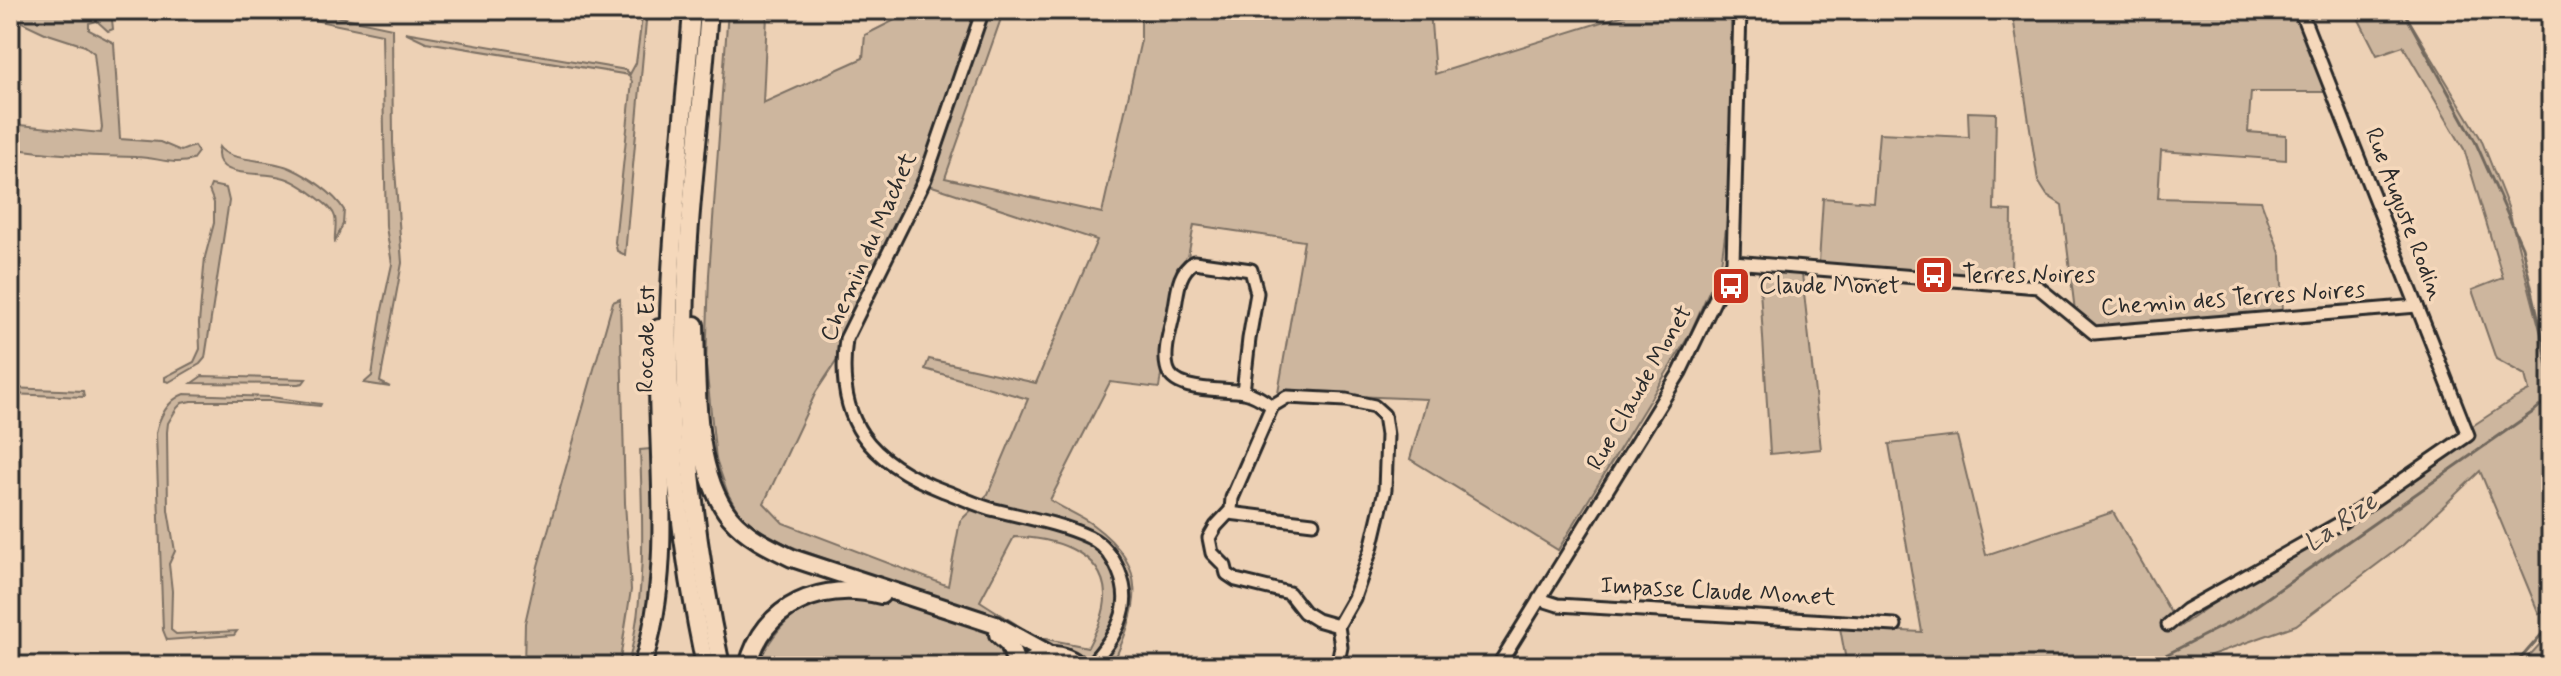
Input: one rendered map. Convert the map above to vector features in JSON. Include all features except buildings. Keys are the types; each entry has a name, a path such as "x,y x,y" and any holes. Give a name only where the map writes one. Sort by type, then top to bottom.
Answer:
{"highway":[{"name":"Rocade Est","path":"692,10 679,277 699,550 721,666"},
{"name":"Rocade Est","path":"705,666 691,598 674,469 669,363 709,10"},
{"path":"642,666 656,617 661,579 657,362 662,293 679,277 695,301 701,427 706,461 712,485 731,518 766,546 792,558 996,625 1047,653"},
{"path":"748,666 760,635 772,618 801,599 835,591 877,594 988,629 1009,644 1017,666"}],"main road":[{"path":"1024,666 1047,653 1068,656 1081,666"}],"street":[{"name":"Chemin du Machet","path":"983,10 925,179 846,339 844,386 851,419 868,446 888,464 923,483 991,509 1052,523 1092,538 1110,555 1119,570 1124,589 1123,613 1113,637 1089,666"},
{"name":"Rue Claude Monet","path":"1498,666 1680,372 1733,262 1740,10"},
{"name":"Rue Auguste Rodin","path":"2168,625 2186,610 2342,522 2468,435 2300,10"},
{"path":"1243,392 1257,293 1251,270 1194,262 1181,274 1167,369 1174,380 1220,391 1243,392 1260,397 1272,406"},
{"name":"Chemin des Terres Noires","path":"1733,262 2038,287 2094,333 2417,306"},
{"path":"1337,666 1341,647 1338,626 1354,598 1385,490 1387,435 1384,415 1374,406 1346,400 1287,397 1272,406 1232,498 1229,513 1209,538 1212,553 1225,566 1227,574 1236,580 1289,593 1304,612 1317,620 1338,626"},
{"path":"1229,513 1313,523"},
{"name":"Impasse Claude Monet","path":"1539,599 1558,605 1895,625"}],"shaded area":[{"path":"10,10 111,10 113,29 108,31 97,21 89,23 89,30 114,43 120,139 160,142 181,151 194,146 198,152 192,160 171,162 143,157 57,154 10,148 10,124 101,133 102,128 94,53 85,46 13,18"},
{"path":"265,10 307,10 392,28 393,143 402,263 380,382 390,387 364,383 372,376 392,264 386,227 382,34"},
{"path":"643,10 647,10 625,255 617,251 615,242 632,82 629,75 426,42 405,32 626,70 630,74 636,63"},
{"path":"728,10 778,10 767,15 763,103 863,58 865,35 899,18 898,10 1004,10 945,178 1102,213 1141,40 1141,10 1430,10 1435,74 1640,10 1731,10 1730,200 1721,264 1690,334 1558,550 1410,459 1427,399 1278,393 1304,241 1194,225 1188,257 1177,268 1159,388 1110,382 1050,500 1088,521 1112,541 1125,557 1132,573 1133,607 1112,666 757,666 784,624 807,608 856,599 865,573 790,546 759,530 738,512 728,494 716,459 706,366 709,275","holes":["926,184 1097,240 1036,383 929,359 925,369 1028,399 988,494 960,521 948,586 783,523 764,503 816,392 857,330","1014,537 1058,543 1085,557 1095,567 1102,579 1105,601 1100,622 1088,647 1036,637 980,601"]},
{"path":"2012,10 2295,10 2327,92 2251,92 2248,132 2286,135 2286,160 2161,151 2158,198 2261,201 2281,256 2283,315 2104,330 2087,323 2075,311 2062,205 2047,195 2038,181"},
{"path":"2354,10 2403,10 2481,139 2508,207 2551,385 2551,604 2539,614 2480,471 2403,545 2296,625 2180,666 1847,666 1840,628 1922,632 1889,444 1957,436 1986,555 2113,512 2179,627 2372,492 2529,391 2525,375 2496,359 2472,290 2503,278 2464,149 2403,46 2377,55"},
{"path":"1968,112 1996,113 1994,210 2012,211 2011,279 1819,263 1823,198 1873,202 1879,133 1969,137"},
{"path":"219,147 241,158 290,168 327,191 344,210 343,224 335,242 335,217 324,203 286,178 229,169 218,158"},
{"path":"211,185 226,188 229,201 205,358 169,382 165,381 165,377 194,362 200,349 199,323 205,257 214,223"},
{"path":"1759,271 1802,274 1821,449 1770,454"},
{"path":"620,299 625,503 631,590 619,666 524,666 525,623 538,566 613,302"},
{"path":"202,376 306,379 298,384 192,383"},
{"path":"10,388 83,391 84,397 10,394"},
{"path":"184,394 271,397 321,404 191,401 177,408 168,423 167,432 168,510 175,551 169,564 171,630 176,634 237,631 234,635 167,640 163,630 156,434 165,410"},
{"path":"650,449 653,575 647,621 635,666 628,666 640,585 640,450"},
{"path":"2551,632 2551,666 2520,666"}],"waterway":[{"name":"La Rize","path":"2403,10 2475,141 2522,247 2551,373"},
{"name":"La Rize","path":"2144,666 2240,617 2533,412 2551,396"},
{"path":"2514,666 2542,634"}],"place":[{"name":"Terres Noires","path":"1934,275"},
{"name":"Claude Monet","path":"1731,286"}]}
